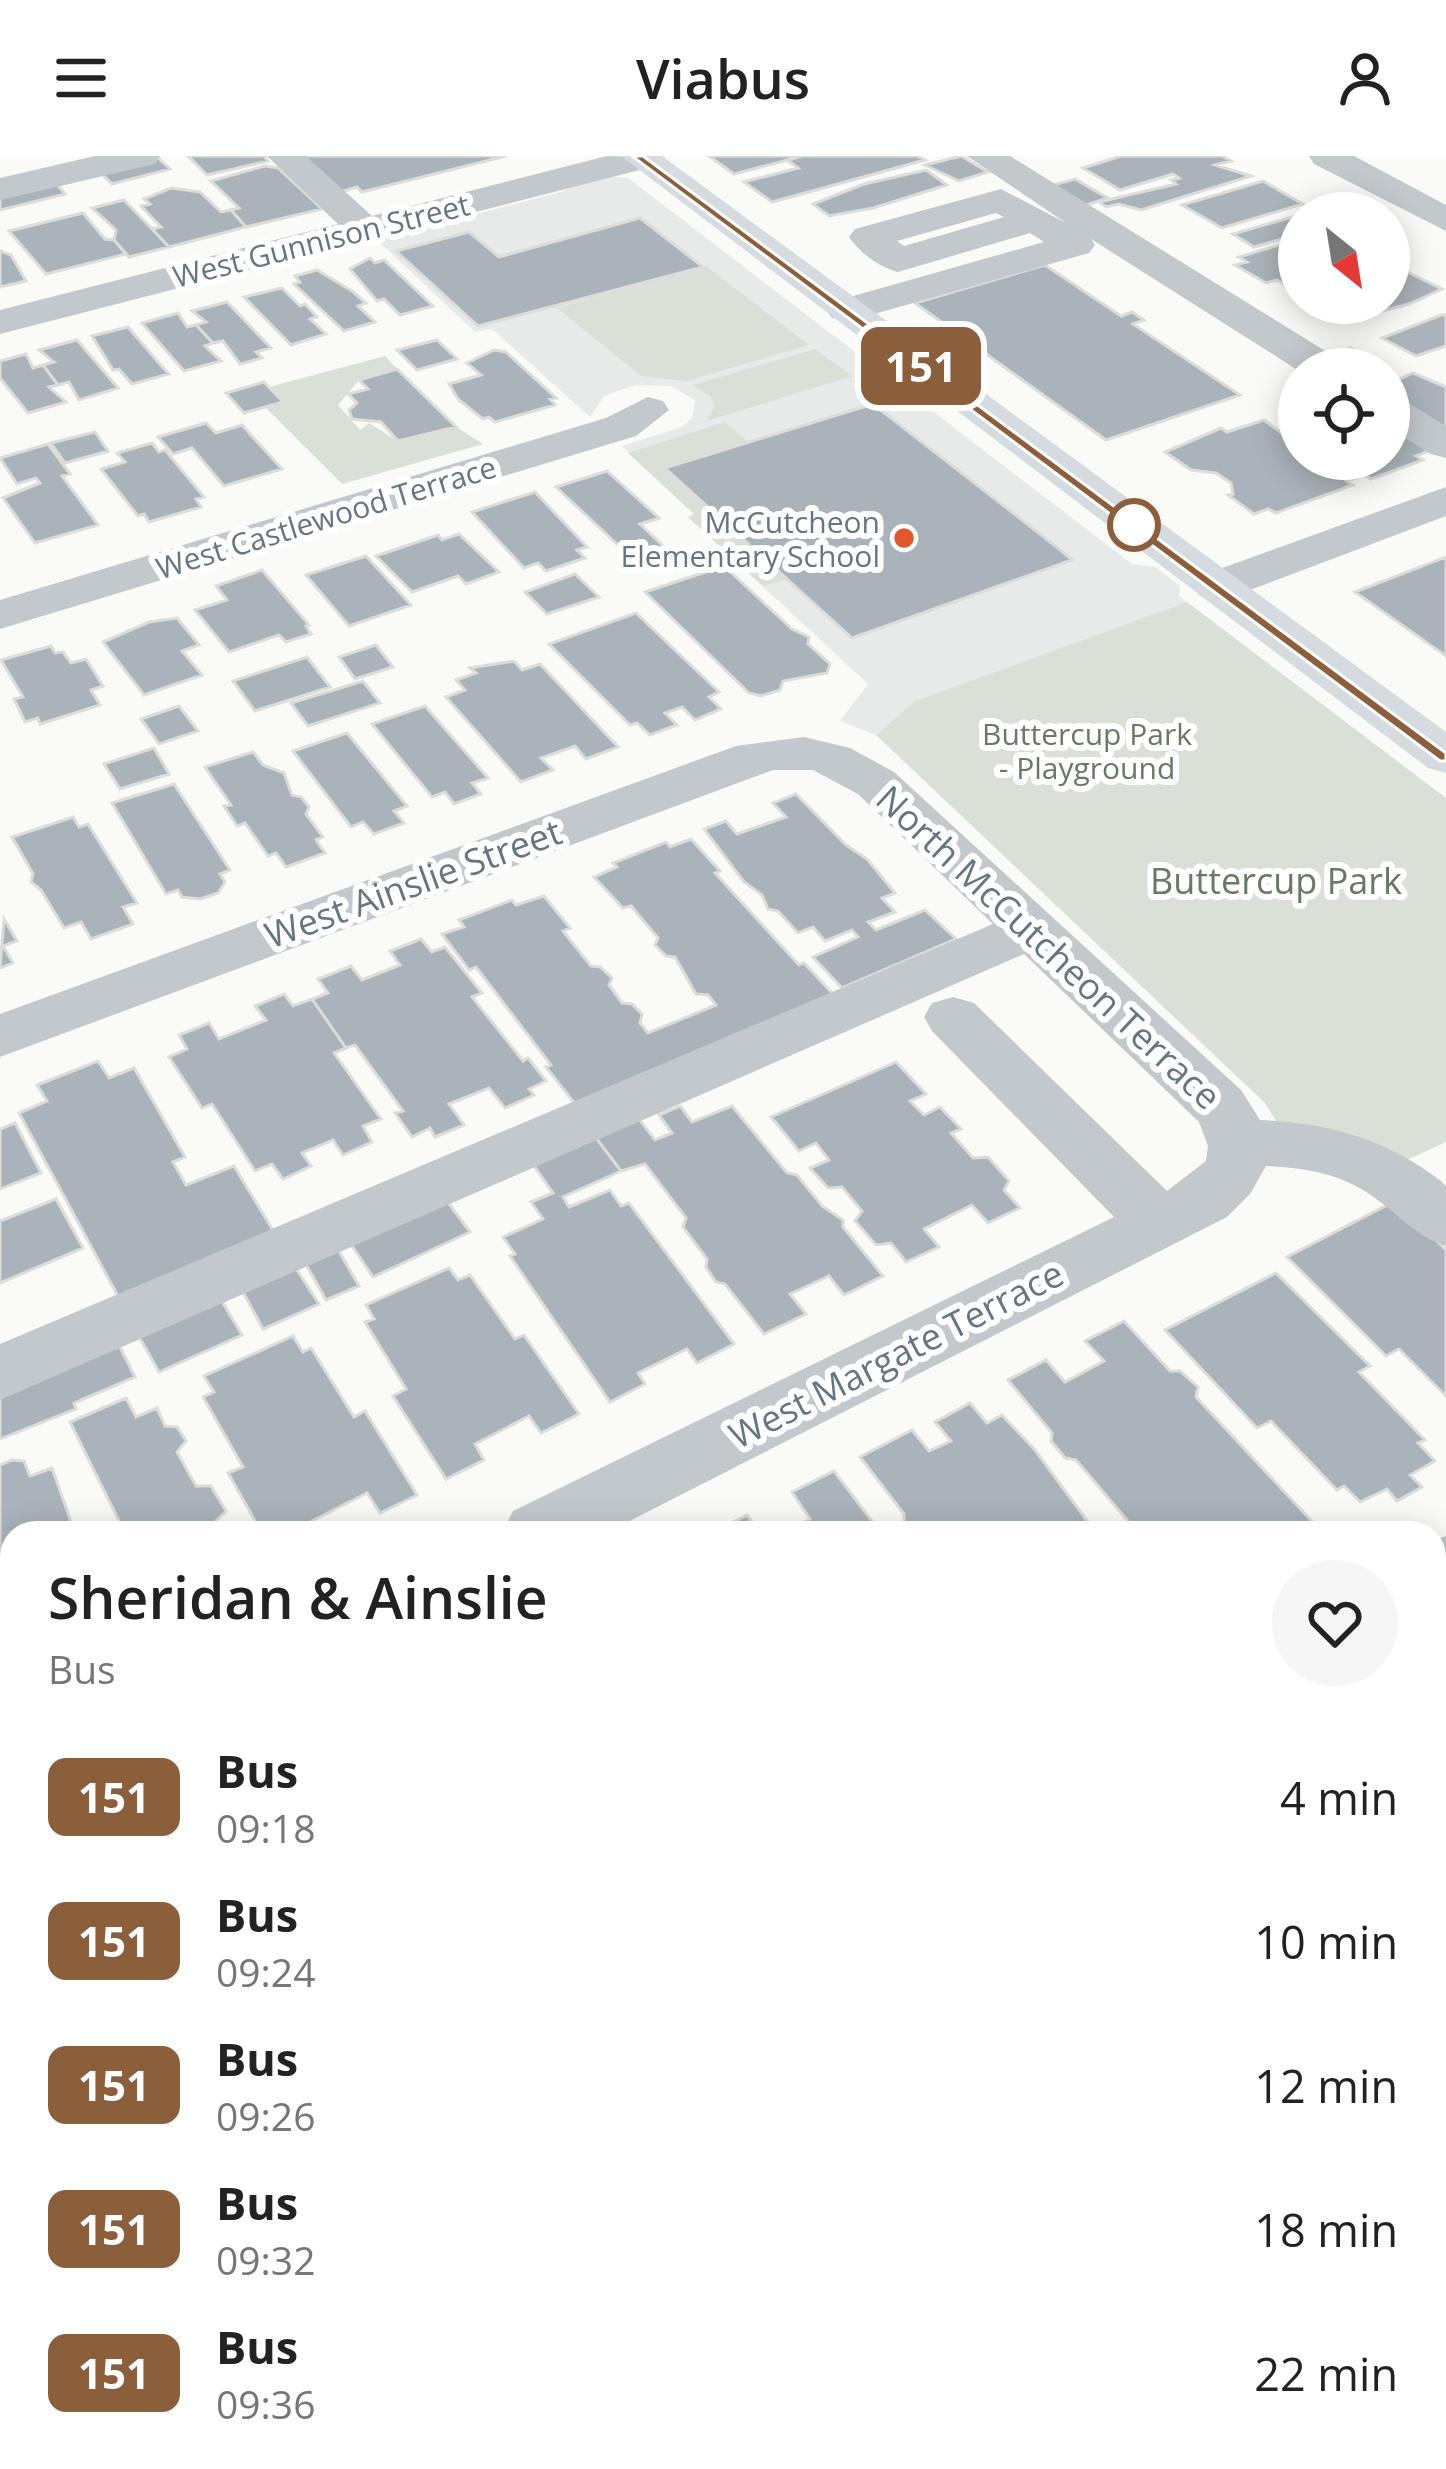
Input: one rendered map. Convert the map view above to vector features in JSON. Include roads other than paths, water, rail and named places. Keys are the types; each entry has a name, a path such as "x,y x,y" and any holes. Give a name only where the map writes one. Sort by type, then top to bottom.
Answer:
{"main road":[{"path":"640,157 1446,758"}],"street":[{"path":"0,189 142,156"},
{"path":"285,156 364,229"},
{"path":"985,156 1291,348"},
{"path":"1328,156 1446,220"},
{"name":"West Gunnison Street","path":"0,322 640,157"},
{"path":"846,310 1076,245 1035,220"},
{"name":"West Castlewood Terrace","path":"0,615 622,427 648,410"},
{"path":"1410,422 1446,445"},
{"path":"1216,586 1446,500"},
{"name":"West Ainslie Street","path":"0,1036 754,757 790,750 831,755"},
{"name":"North McCutcheon Terrace","path":"831,755 876,782 1220,1106 1238,1131 1239,1150"},
{"path":"0,1373 1032,929"},
{"path":"953,1017 1160,1222"},
{"path":"1239,1150 1302,1144 1372,1161 1446,1222"},
{"name":"West Margate Terrace","path":"562,1521 1205,1200 1228,1181 1239,1150"}],"place":[{"name":"McCutcheon Elementary School","path":"904,538"}],"park label":[{"name":"Buttercup Park - Playground","path":"1087,750"},
{"name":"Buttercup Park","path":"1276,880"}]}
